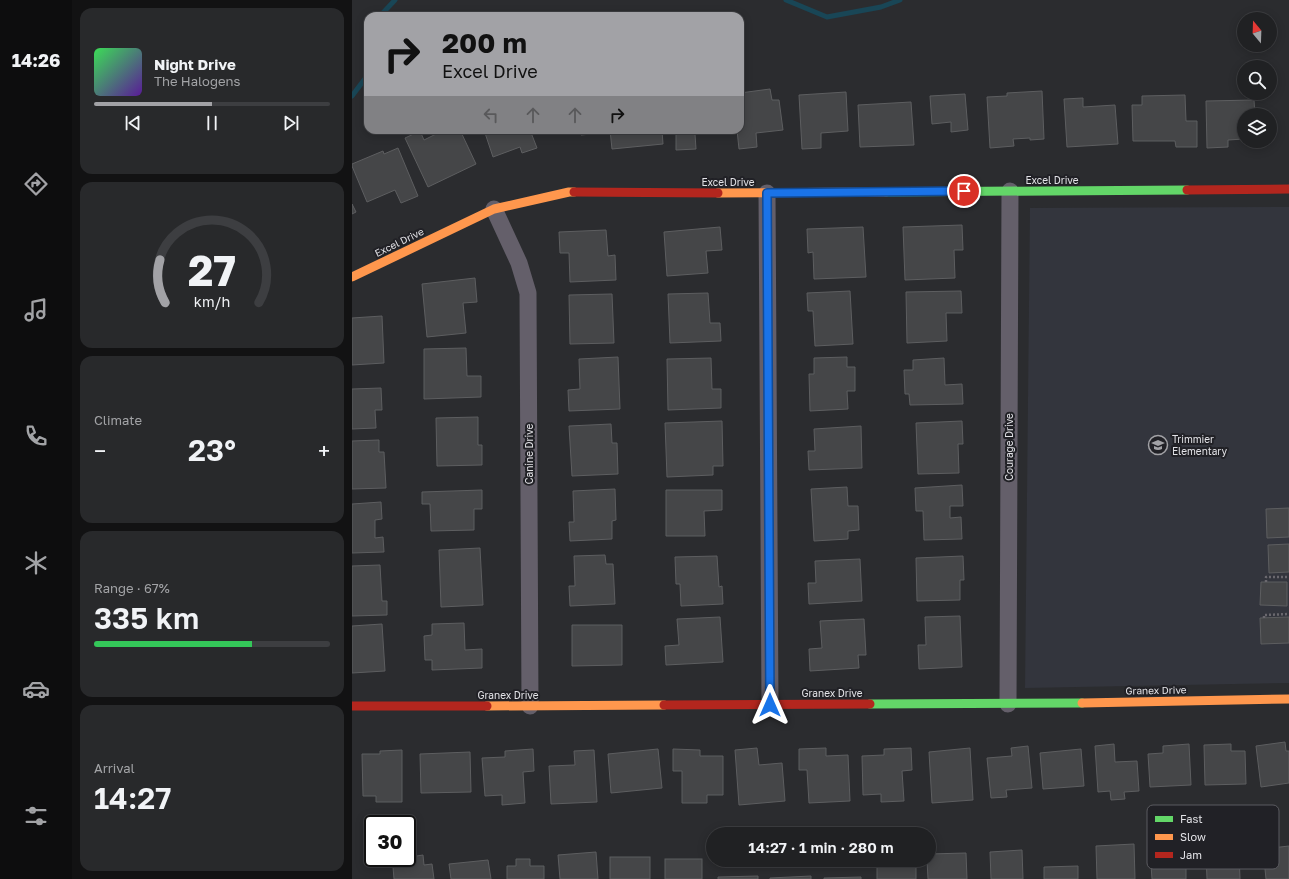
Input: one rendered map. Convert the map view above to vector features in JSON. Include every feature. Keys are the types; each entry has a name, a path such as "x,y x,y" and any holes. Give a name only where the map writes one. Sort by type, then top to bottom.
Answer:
{"street":[{"name":"Excel Drive","path":"352,277 494,208 568,192 767,193 1289,189"},
{"name":"Courage Drive","path":"1008,704 1010,191"},
{"path":"767,193 770,705"},
{"name":"Canine Drive","path":"494,208 519,264 528,293 530,706"},
{"name":"Granex Drive","path":"352,706 1008,704 1289,699"}],"path":[{"path":"1266,582 1266,577 1289,576"},
{"path":"1264,618 1264,615 1289,614"}],"shaded area":[{"name":"Trimmier Elementary","path":"1289,207 1289,683 1025,688 1030,208"}],"building":[{"path":"770,89 772,100 779,100 783,130 756,133 757,147 739,149 737,134 744,134 744,92"},
{"path":"1042,91 1044,139 1013,139 1014,146 990,148 987,97 1007,96 1007,93"},
{"path":"846,92 848,131 821,133 821,148 802,149 799,95"},
{"path":"965,94 968,130 951,132 951,122 932,124 930,96"},
{"path":"1185,95 1186,121 1197,121 1197,147 1176,147 1175,141 1133,141 1132,105 1142,105 1142,96"},
{"path":"1083,98 1083,107 1115,105 1118,144 1067,147 1064,99"},
{"path":"1254,100 1255,108 1237,108 1237,139 1228,140 1228,147 1207,148 1206,101"},
{"path":"911,102 914,145 860,147 858,105"},
{"path":"414,134 421,134 424,140 436,134 462,134 476,164 428,187 405,138"},
{"path":"485,134 532,134 537,148 522,153 520,147 493,157"},
{"path":"610,134 662,134 663,144 612,149"},
{"path":"676,134 695,134 696,149 676,150"},
{"path":"398,148 418,196 401,203 395,190 367,202 352,164 383,151 384,154"},
{"path":"352,204 356,212 352,214"},
{"path":"962,225 963,250 954,250 955,278 905,280 903,227"},
{"path":"720,227 722,250 706,251 708,273 667,276 664,232"},
{"path":"863,227 866,277 814,279 813,252 808,253 807,229"},
{"path":"606,230 608,256 615,255 616,280 570,282 569,253 560,253 559,232"},
{"path":"475,278 477,302 463,303 466,333 427,337 422,284"},
{"path":"850,291 853,344 815,346 813,311 808,311 807,293"},
{"path":"961,291 962,313 946,313 947,341 907,343 906,292"},
{"path":"708,293 710,323 720,323 721,341 670,343 668,294"},
{"path":"612,294 614,343 570,344 569,295"},
{"path":"382,316 384,363 352,365 352,318"},
{"path":"466,348 467,376 481,376 481,397 424,399 424,349"},
{"path":"618,357 620,409 569,411 568,390 580,389 579,359"},
{"path":"847,357 847,367 855,367 855,391 847,391 848,409 810,411 809,374 814,374 814,358"},
{"path":"711,358 712,389 721,389 721,408 668,410 667,359"},
{"path":"944,358 945,385 962,384 963,404 910,405 909,394 905,394 904,370 913,370 913,360"},
{"path":"381,388 382,410 375,410 376,428 352,429 352,389"},
{"path":"478,417 478,445 482,445 482,465 437,466 436,418"},
{"path":"722,421 723,466 713,466 713,475 667,477 665,423"},
{"path":"962,421 963,444 958,444 959,473 918,474 916,423"},
{"path":"611,424 612,443 617,443 618,474 572,476 569,426"},
{"path":"861,426 862,468 809,470 808,451 815,451 814,429"},
{"path":"379,440 379,452 384,452 386,488 352,489 352,441"},
{"path":"962,485 963,506 950,506 950,518 961,517 962,539 924,540 923,511 916,511 915,488"},
{"path":"847,487 848,506 858,506 859,530 848,531 848,539 814,541 811,489"},
{"path":"615,489 616,520 612,521 612,539 570,541 569,522 574,522 573,491"},
{"path":"482,490 482,509 474,509 474,530 431,531 430,504 422,504 422,492"},
{"path":"666,490 722,490 722,510 704,511 705,536 666,536"},
{"path":"381,502 382,519 375,520 375,538 383,537 384,552 352,553 352,504"},
{"path":"1289,508 1289,537 1267,538 1266,509"},
{"path":"1289,544 1289,572 1269,573 1268,545"},
{"path":"480,548 483,605 441,607 439,550"},
{"path":"605,555 606,564 613,564 615,604 570,606 569,586 575,586 574,556"},
{"path":"717,556 719,587 722,586 723,604 681,606 680,584 676,584 675,557"},
{"path":"963,556 964,580 960,580 960,600 917,601 916,558"},
{"path":"860,559 862,601 809,604 808,583 816,583 815,561"},
{"path":"380,565 382,601 387,601 387,615 352,616 352,566"},
{"path":"1261,582 1287,582 1287,606 1260,605"},
{"path":"960,616 962,667 919,669 918,645 926,645 925,617"},
{"path":"720,617 723,662 666,665 665,646 679,645 677,619"},
{"path":"1289,617 1289,643 1261,644 1260,618"},
{"path":"864,619 866,655 858,655 859,668 810,671 809,649 822,648 820,621"},
{"path":"464,623 465,650 482,649 482,668 432,670 432,660 425,660 424,636 432,635 432,624"},
{"path":"382,624 385,671 352,673 352,626"},
{"path":"572,625 622,625 622,665 572,666"},
{"path":"1285,742 1286,751 1289,751 1289,783 1261,787 1256,746"},
{"path":"1114,744 1115,762 1137,761 1139,791 1124,792 1125,799 1111,800 1110,791 1098,792 1095,746"},
{"path":"1189,744 1191,785 1150,787 1148,754 1163,753 1163,746"},
{"path":"1231,744 1231,751 1245,751 1246,784 1205,785 1204,745"},
{"path":"1028,746 1032,788 1006,790 1007,797 991,798 987,758 1012,756 1011,748"},
{"path":"757,748 759,765 782,763 785,801 739,805 735,750"},
{"path":"826,748 826,756 848,755 850,801 809,803 807,770 799,770 799,749"},
{"path":"911,748 912,770 902,771 904,801 881,802 881,794 863,795 862,756 884,755 884,749"},
{"path":"970,748 973,800 932,803 929,752"},
{"path":"533,749 534,771 523,772 525,803 502,805 502,795 485,796 482,758 505,757 505,751"},
{"path":"658,749 662,788 611,793 608,754"},
{"path":"673,749 700,750 700,756 723,756 723,795 707,795 707,803 682,803 682,771 673,771"},
{"path":"1081,749 1084,786 1043,789 1040,753"},
{"path":"402,750 402,802 376,802 376,796 363,796 362,754 380,754 380,751"},
{"path":"594,750 597,802 551,804 549,766 575,765 574,751"},
{"path":"470,752 471,792 421,793 420,754"},
{"path":"1134,844 1135,879 1097,879 1096,846"},
{"path":"1289,846 1289,879 1266,879 1265,869 1279,869 1279,847"},
{"path":"1022,850 1023,879 991,879 990,852"},
{"path":"596,852 598,879 560,879 558,855"},
{"path":"966,853 967,879 928,879 927,867 936,867 936,854"},
{"path":"423,855 424,865 432,864 434,879 394,879 393,867 416,867 416,856"},
{"path":"610,857 650,857 650,879 610,879"},
{"path":"516,859 530,859 530,866 544,866 544,879 507,879 507,866 516,866"},
{"path":"665,859 702,859 702,879 665,879"},
{"path":"488,860 491,879 451,879 449,864"},
{"path":"1078,866 1078,879 1044,879 1044,867"},
{"path":"877,867 916,867 916,879 877,879"},
{"path":"1151,869 1186,869 1186,879 1152,879"},
{"path":"1207,869 1240,869 1240,879 1207,879"},
{"path":"758,876 758,879 718,879 718,877"},
{"path":"811,876 811,879 770,879 770,878"},
{"path":"861,877 861,879 824,879 824,878"}],"waterway":[{"path":"384,12 395,0"},
{"path":"786,0 827,17 881,7 900,0"},
{"path":"352,96 364,80"}],"traffic: fast":[{"path":"886,192 1187,190"},
{"path":"870,704 1082,703"}],"traffic: slow":[{"path":"352,277 494,209 574,192"},
{"path":"718,193 886,192"},
{"path":"1082,703 1289,699"},
{"path":"487,706 664,705"}],"traffic: jam":[{"path":"1187,190 1289,189"},
{"path":"574,192 718,193"},
{"path":"664,705 870,704"},
{"path":"352,706 487,706"}],"place":[{"name":"Trimmier Elementary","path":"1158,445"}],"route":[{"path":"770,705 767,193 964,191"}]}
